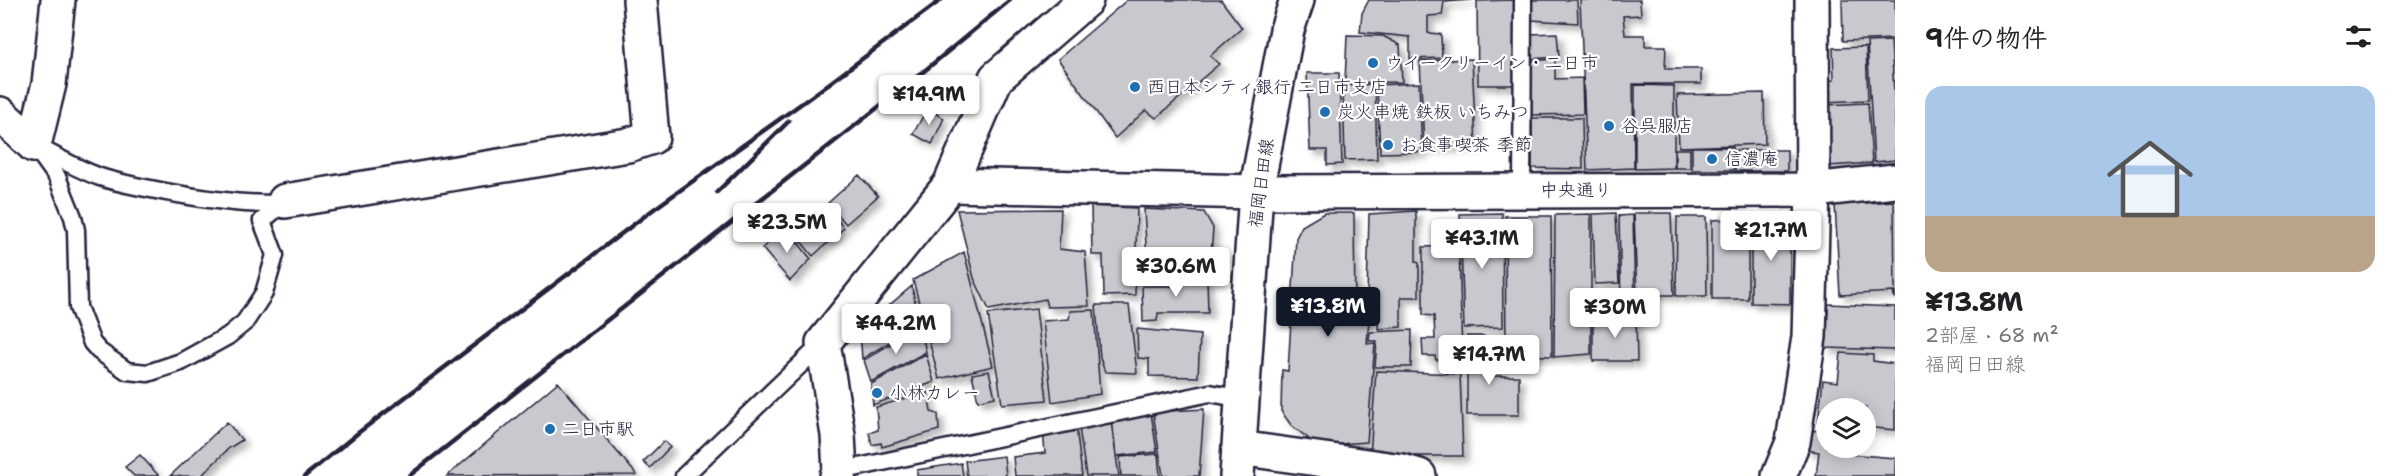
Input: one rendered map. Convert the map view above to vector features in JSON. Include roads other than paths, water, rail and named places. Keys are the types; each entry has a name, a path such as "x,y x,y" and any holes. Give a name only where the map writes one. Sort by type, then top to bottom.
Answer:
{"street":[{"path":"0,114 34,145 49,84 58,0"},
{"path":"285,201 628,145 652,137 640,0"},
{"path":"839,473 838,435 823,343 950,184 996,78 1086,0"},
{"name":"福岡日田線","path":"1238,462 1256,192 1287,30 1297,0"},
{"path":"1779,476 1793,442 1809,337 1813,190 1812,0"},
{"name":"中央通り","path":"950,184 1256,192 1813,190 1895,182"},
{"path":"1238,462 1402,471 1419,476"}],"lane":[{"path":"1522,191 1523,0"},
{"path":"34,145 100,177 137,186 256,205 279,204 285,201"},
{"path":"34,145 57,177 73,217 76,230 78,307 92,343 113,362 135,373 159,371 181,362 228,336 245,322 264,293 275,255 262,221 285,201"},
{"path":"684,476 823,343"},
{"path":"839,473 1210,393 1242,399"}],"railway":[{"path":"305,476 358,433 654,209 941,0"},
{"path":"409,476 923,72 1010,0"},
{"path":"717,192 789,121"}],"place":[{"name":"ウイークリーイン・二日市","path":"1373,63"},
{"name":"西日本シティ銀行 二日市支店","path":"1135,87"},
{"name":"炭火串焼 鉄板 いちみつ","path":"1325,112"},
{"name":"谷呉服店","path":"1609,126"},
{"name":"お食事喫茶 季節","path":"1388,145"},
{"name":"信濃庵","path":"1712,159"},
{"name":"小林カレー","path":"877,393"},
{"name":"二日市駅","path":"550,429"}]}
